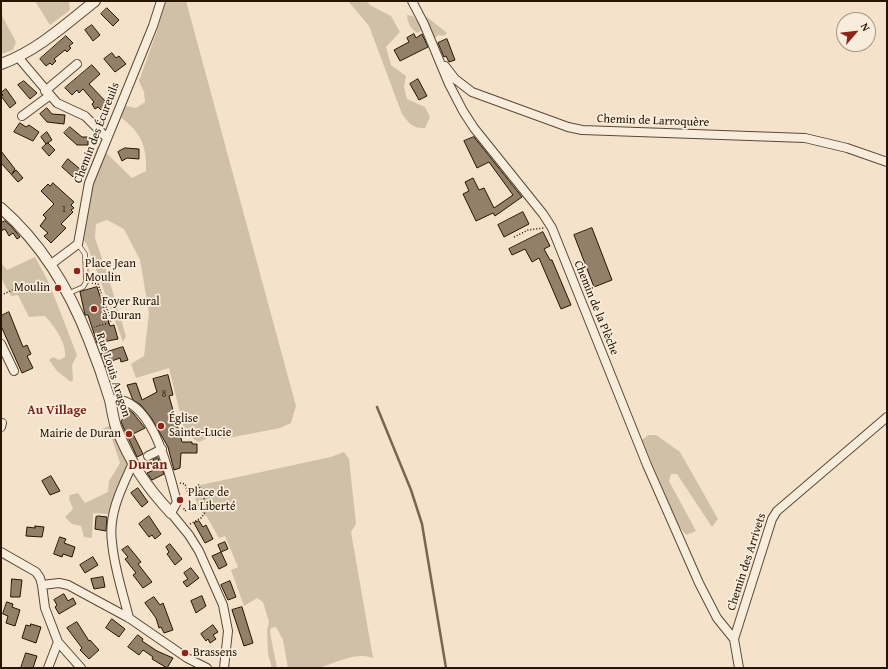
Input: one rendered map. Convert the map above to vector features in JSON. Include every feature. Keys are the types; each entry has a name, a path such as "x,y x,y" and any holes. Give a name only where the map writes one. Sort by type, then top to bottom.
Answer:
{"street":[{"path":"1,64 18,57 42,43 95,1"},
{"name":"Chemin des Écureuils","path":"78,244 89,183 106,138 153,26 161,1"},
{"name":"Chemin de la Plèche","path":"412,1 424,24 437,56 463,111 474,128 543,214 552,228 647,465 699,583 717,618 734,639"},
{"name":"Chemin de Larroquère","path":"437,56 455,79 472,92 568,127 582,130 805,138 847,148 887,162"},
{"path":"18,57 47,93 64,108 85,116 106,138"},
{"path":"22,116 77,64"},
{"name":"Rue Louis Aragon","path":"1,208 27,234 50,265 67,294 84,330 110,400 116,426 133,463 149,490 171,513"},
{"path":"50,265 78,244"},
{"path":"1,344 14,371"},
{"path":"110,400 123,400 138,411 147,421 162,449 177,502 171,513 199,551 223,605 228,631 224,668"},
{"name":"Chemin des Arrivets","path":"739,668 734,639 772,519 777,511 887,417"},
{"path":"148,456 162,449"},
{"path":"129,618 111,542 112,526 120,491 133,463"},
{"path":"1,552 36,572 42,585 45,608 58,642 81,668"},
{"path":"42,585 59,583 68,585 129,618 187,658 207,668"},
{"path":"48,668 58,642"}],"lane":[{"path":"67,294 83,287 86,282 85,254 78,244"}],"path":[{"path":"514,237 528,230 552,228"},
{"path":"84,330 108,324 110,320 98,284 86,282"},
{"path":"1,295 13,290"},
{"path":"171,480 185,485 192,505 191,508 185,511"},
{"path":"183,528 201,518 206,510 205,501 198,484"}],"shaded area":[{"path":"35,1 69,1 70,10 50,25"},
{"path":"166,1 186,1 296,406 291,423 280,428 223,439 212,436 199,442 185,434 169,368 136,378 131,364 144,356 149,313 140,260 124,229 107,220 96,224 95,238 126,336 123,342 87,245 78,231 84,182 98,145 132,178 146,171 144,147 141,140 133,128 120,117 126,106 136,108 145,102 144,92 139,81"},
{"path":"348,1 367,1 370,5 391,16 400,32 386,47 391,65 406,76 404,87 407,99 425,107 430,117 425,128 417,128 409,123 402,114 369,26"},
{"path":"1,14 16,42 13,50 1,54"},
{"path":"407,15 413,16 416,20 427,17 447,33 444,36 438,35 435,38 423,29 418,33 410,26"},
{"path":"35,257 49,283 77,355 72,365 73,380 71,382 57,371 49,360 53,357 59,360 65,357 64,346 56,330 45,316 29,317 18,295 11,296 1,278 1,263 7,270"},
{"path":"113,424 130,464 110,514 93,513 92,538 84,537 81,526 72,524 65,517 73,509 69,499 70,495 78,493 85,503 108,492 109,481 120,463 112,439 102,429"},
{"path":"648,435 656,435 680,452 718,519 712,527 677,474 671,474 669,481 696,531 686,535 679,526 642,440"},
{"path":"344,452 349,459 356,524 351,532 373,658 358,656 316,668 288,668 283,640 276,627 271,628 270,632 277,668 272,668 268,654 267,630 269,622 263,602 257,598 244,606 231,570 238,567 225,536 219,538 207,517 200,511 191,487 331,457"}],"building":[{"path":"107,8 119,20 113,26 101,14"},
{"path":"92,25 100,35 93,41 85,30"},
{"path":"414,34 416,38 422,34 428,47 400,61 394,50 409,42 407,38"},
{"path":"66,36 73,43 69,46 71,48 67,52 65,50 54,59 56,61 52,65 50,63 46,66 40,59"},
{"path":"447,39 455,60 449,62 446,56 444,57 438,43"},
{"path":"112,53 116,58 119,56 126,64 115,72 104,59"},
{"path":"92,65 100,74 89,84 108,104 101,110 98,107 95,109 92,104 94,102 83,89 79,93 77,90 72,95 65,88"},
{"path":"418,79 427,96 419,100 410,84"},
{"path":"24,81 37,93 30,99 18,85"},
{"path":"6,89 16,103 10,108 1,96 3,95 1,93"},
{"path":"47,108 52,114 65,115 64,124 47,122 40,114"},
{"path":"20,123 26,127 29,125 39,132 33,141 14,132"},
{"path":"70,127 82,137 88,137 88,145 77,145 64,133"},
{"path":"47,132 52,140 46,144 41,137"},
{"path":"474,137 522,197 495,216 493,213 476,221 463,194 469,191 465,182 473,178 479,190 484,188 494,208 513,195 489,162 477,168 464,141"},
{"path":"48,143 55,150 49,156 42,148"},
{"path":"125,148 139,149 139,159 127,158 122,161 118,152"},
{"path":"1,151 15,169 12,174 16,170 23,178 18,182 1,163"},
{"path":"68,159 80,169 73,177 62,167"},
{"path":"53,183 74,202 71,205 74,208 71,210 73,212 61,224 66,228 51,243 44,236 48,233 40,226 46,218 43,215 54,204 41,191 48,184 50,186"},
{"path":"523,212 529,224 504,237 498,225"},
{"path":"5,221 20,237 17,239 13,233 9,236 5,229 1,231 1,223"},
{"path":"592,228 612,280 594,287 574,235"},
{"path":"543,232 550,246 544,249 550,260 552,260 571,305 561,309 539,258 532,262 525,249 512,255 509,249"},
{"name":"Foyer Rural à Duran","path":"97,287 110,326 114,325 118,339 97,343 88,315 85,315 80,292"},
{"path":"9,312 23,347 27,345 31,354 27,356 33,368 22,373 1,326 1,316"},
{"path":"123,347 128,360 121,362 120,358 109,362 110,366 106,368 101,354"},
{"path":"168,375 173,395 169,396 182,442 192,442 192,444 197,444 197,453 181,453 180,468 174,470 168,447 152,419 141,405 133,400 127,385 136,383 142,400 157,392 153,379"},
{"path":"129,410 145,428 133,434 143,454 137,457 121,422"},
{"path":"158,458 164,474 152,480 147,473 156,469 153,460"},
{"path":"51,476 60,491 50,495 42,481"},
{"path":"138,488 148,502 142,507 131,493"},
{"path":"149,516 161,534 155,539 152,535 149,537 139,524"},
{"path":"96,517 107,517 106,531 95,529"},
{"path":"199,521 203,527 206,525 213,539 205,543 194,523"},
{"path":"35,526 44,527 42,537 26,536 27,527 35,528"},
{"path":"60,537 66,539 64,543 75,547 72,557 63,554 62,557 54,554"},
{"path":"225,542 228,549 221,552 218,545"},
{"path":"170,544 182,559 175,565 167,554 169,552 166,547"},
{"path":"128,546 141,562 138,564 152,582 143,588 133,575 136,573 125,559 128,557 122,550"},
{"path":"221,552 227,565 219,569 212,556"},
{"path":"93,557 98,565 85,573 80,565"},
{"path":"191,568 199,578 187,587 183,582 188,579 184,573"},
{"path":"103,577 105,587 94,589 91,579"},
{"path":"12,579 22,580 20,597 11,597"},
{"path":"230,581 236,597 228,600 221,585"},
{"path":"64,594 68,601 73,598 76,604 59,614 55,607 57,605 54,600"},
{"path":"202,596 206,606 196,613 191,601"},
{"path":"154,597 160,605 163,603 173,630 164,633 161,627 159,628 156,618 145,603"},
{"path":"7,602 13,604 12,607 20,610 15,626 6,623 8,616 3,614"},
{"path":"242,607 253,643 244,646 232,610"},
{"path":"112,619 125,629 119,637 106,628"},
{"path":"77,622 89,641 90,640 99,650 89,659 80,650 82,648 67,628"},
{"path":"31,624 41,627 36,643 22,638 26,625 30,626"},
{"path":"213,625 218,632 213,635 216,639 210,643 208,639 206,641 201,634"},
{"path":"138,635 143,639 142,641 157,651 173,658 167,668 152,659 153,657 143,650 139,655 128,647"},
{"path":"26,653 37,656 33,668 21,668"}],"waterway":[{"path":"377,407 411,490 422,524 446,668"}],"place":[{"name":"Place Jean Moulin","path":"77,271"},
{"name":"Moulin","path":"58,288"},
{"name":"Foyer Rural à Duran","path":"94,309"},
{"name":"Église Sainte-Lucie","path":"161,426"},
{"name":"Mairie de Duran","path":"129,434"},
{"name":"Place de la Liberté","path":"180,500"},
{"name":"Brassens","path":"185,653"}],"district":[{"name":"Au Village","path":"57,411"},
{"name":"Duran","path":"148,465"}]}
